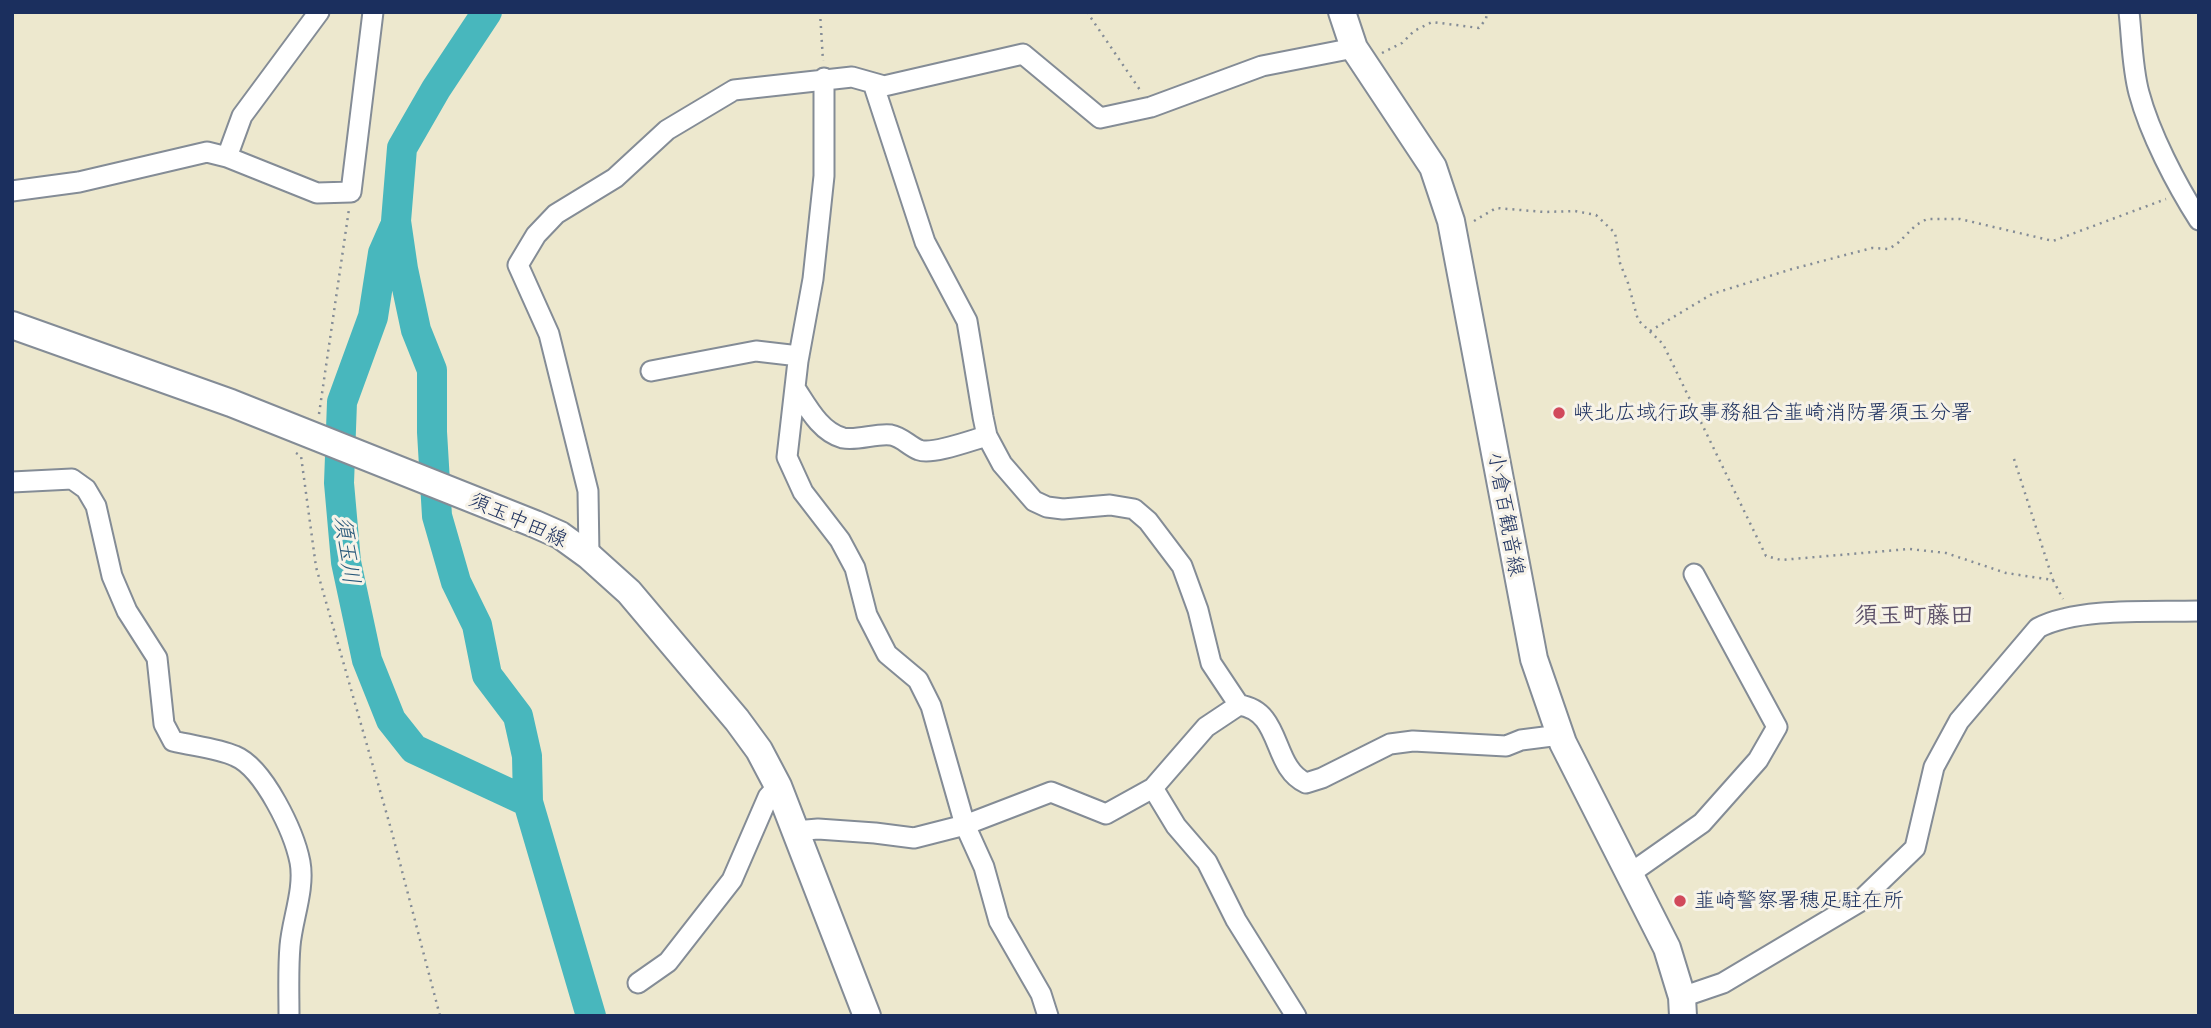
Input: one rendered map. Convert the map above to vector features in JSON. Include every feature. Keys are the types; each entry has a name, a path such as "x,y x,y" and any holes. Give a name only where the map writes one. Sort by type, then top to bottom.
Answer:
{"main road":[{"name":"小倉百観音線","path":"1342,12 1358,54 1433,167 1453,233 1534,659 1560,735 1667,948 1682,1006"},
{"name":"須玉中田線","path":"12,325 231,403 536,524 559,535 589,556 629,592 759,750 778,786 867,1016"}],"street":[{"path":"227,156 242,116 319,12"},
{"path":"12,191 79,181 207,152 227,156 317,193 351,192 373,12"},
{"path":"2129,12 2138,90 2182,193 2199,220"},
{"path":"589,556 588,491 549,334 518,265 536,235 556,214 615,178 667,130 734,90 852,77 884,86 1023,54 1100,118 1151,107 1262,66 1358,54"},
{"path":"824,78 824,176 813,279 799,356 788,457 803,492 840,540 855,568 867,615 887,654 918,680 924,689 965,825 984,867 999,921 1041,994 1048,1016"},
{"path":"873,83 925,242 967,321 987,436 1002,464 1034,501 1063,509 1110,505 1134,509 1148,522 1182,566 1199,610 1211,663 1239,705"},
{"path":"651,371 756,351 799,356"},
{"path":"795,388 811,413 825,428 843,438 891,435 920,450 931,451 987,436"},
{"path":"12,482 72,479 86,489 96,506 112,576 127,611 157,658 164,724 173,741 234,755 251,765 267,784 293,840 300,863 290,946 289,1016"},
{"path":"1628,875 1702,823 1758,760 1777,727 1694,574"},
{"path":"1682,1006 1859,902 1915,848 1934,767 1959,721 2038,628 2051,621 2093,614 2199,611"},
{"path":"795,831 818,829 914,838 965,825 1051,792 1106,814 1153,788 1206,727 1239,705 1253,707 1265,718 1294,777 1306,783 1322,778 1390,744 1413,741 1507,746 1521,740 1560,735"},
{"path":"638,983 668,962 732,880 768,797 778,786"},
{"path":"1153,788 1176,826 1207,862 1236,920 1296,1016"}],"path":[{"path":"820,12 824,78"},
{"path":"1087,12 1151,107"},
{"path":"1358,54 1391,50 1414,31 1432,22 1479,29 1487,12"},
{"path":"320,439 351,192"},
{"path":"1650,331 1712,294 1872,248 1889,249 1916,225 1927,219 1960,219 2053,241 2182,193"},
{"path":"1453,233 1496,208 1544,212 1575,211 1596,215 1615,233 1619,263 1628,283 1638,320 1663,344 1766,556 1781,560 1909,549 1946,553 2006,573 2053,580"},
{"path":"291,451 301,456 316,567 391,829 440,1016"},
{"path":"2014,459 2053,580 2073,618"}],"waterway":[{"name":"須玉川","path":"487,12 436,89 402,148 396,221 416,330 432,370 432,432 437,516 456,582 477,625 487,675 518,716 527,756 528,802 591,1016"},
{"name":"須玉川","path":"394,228 383,253 373,317 342,402 339,483 346,562 367,660 391,720 414,749 528,802"}],"place":[{"name":"峡北広域行政事務組合韮崎消防署須玉分署","path":"1559,413"},
{"name":"韮崎警察署穂足駐在所","path":"1680,901"}],"district":[{"name":"須玉町藤田","path":"1914,616"}]}
